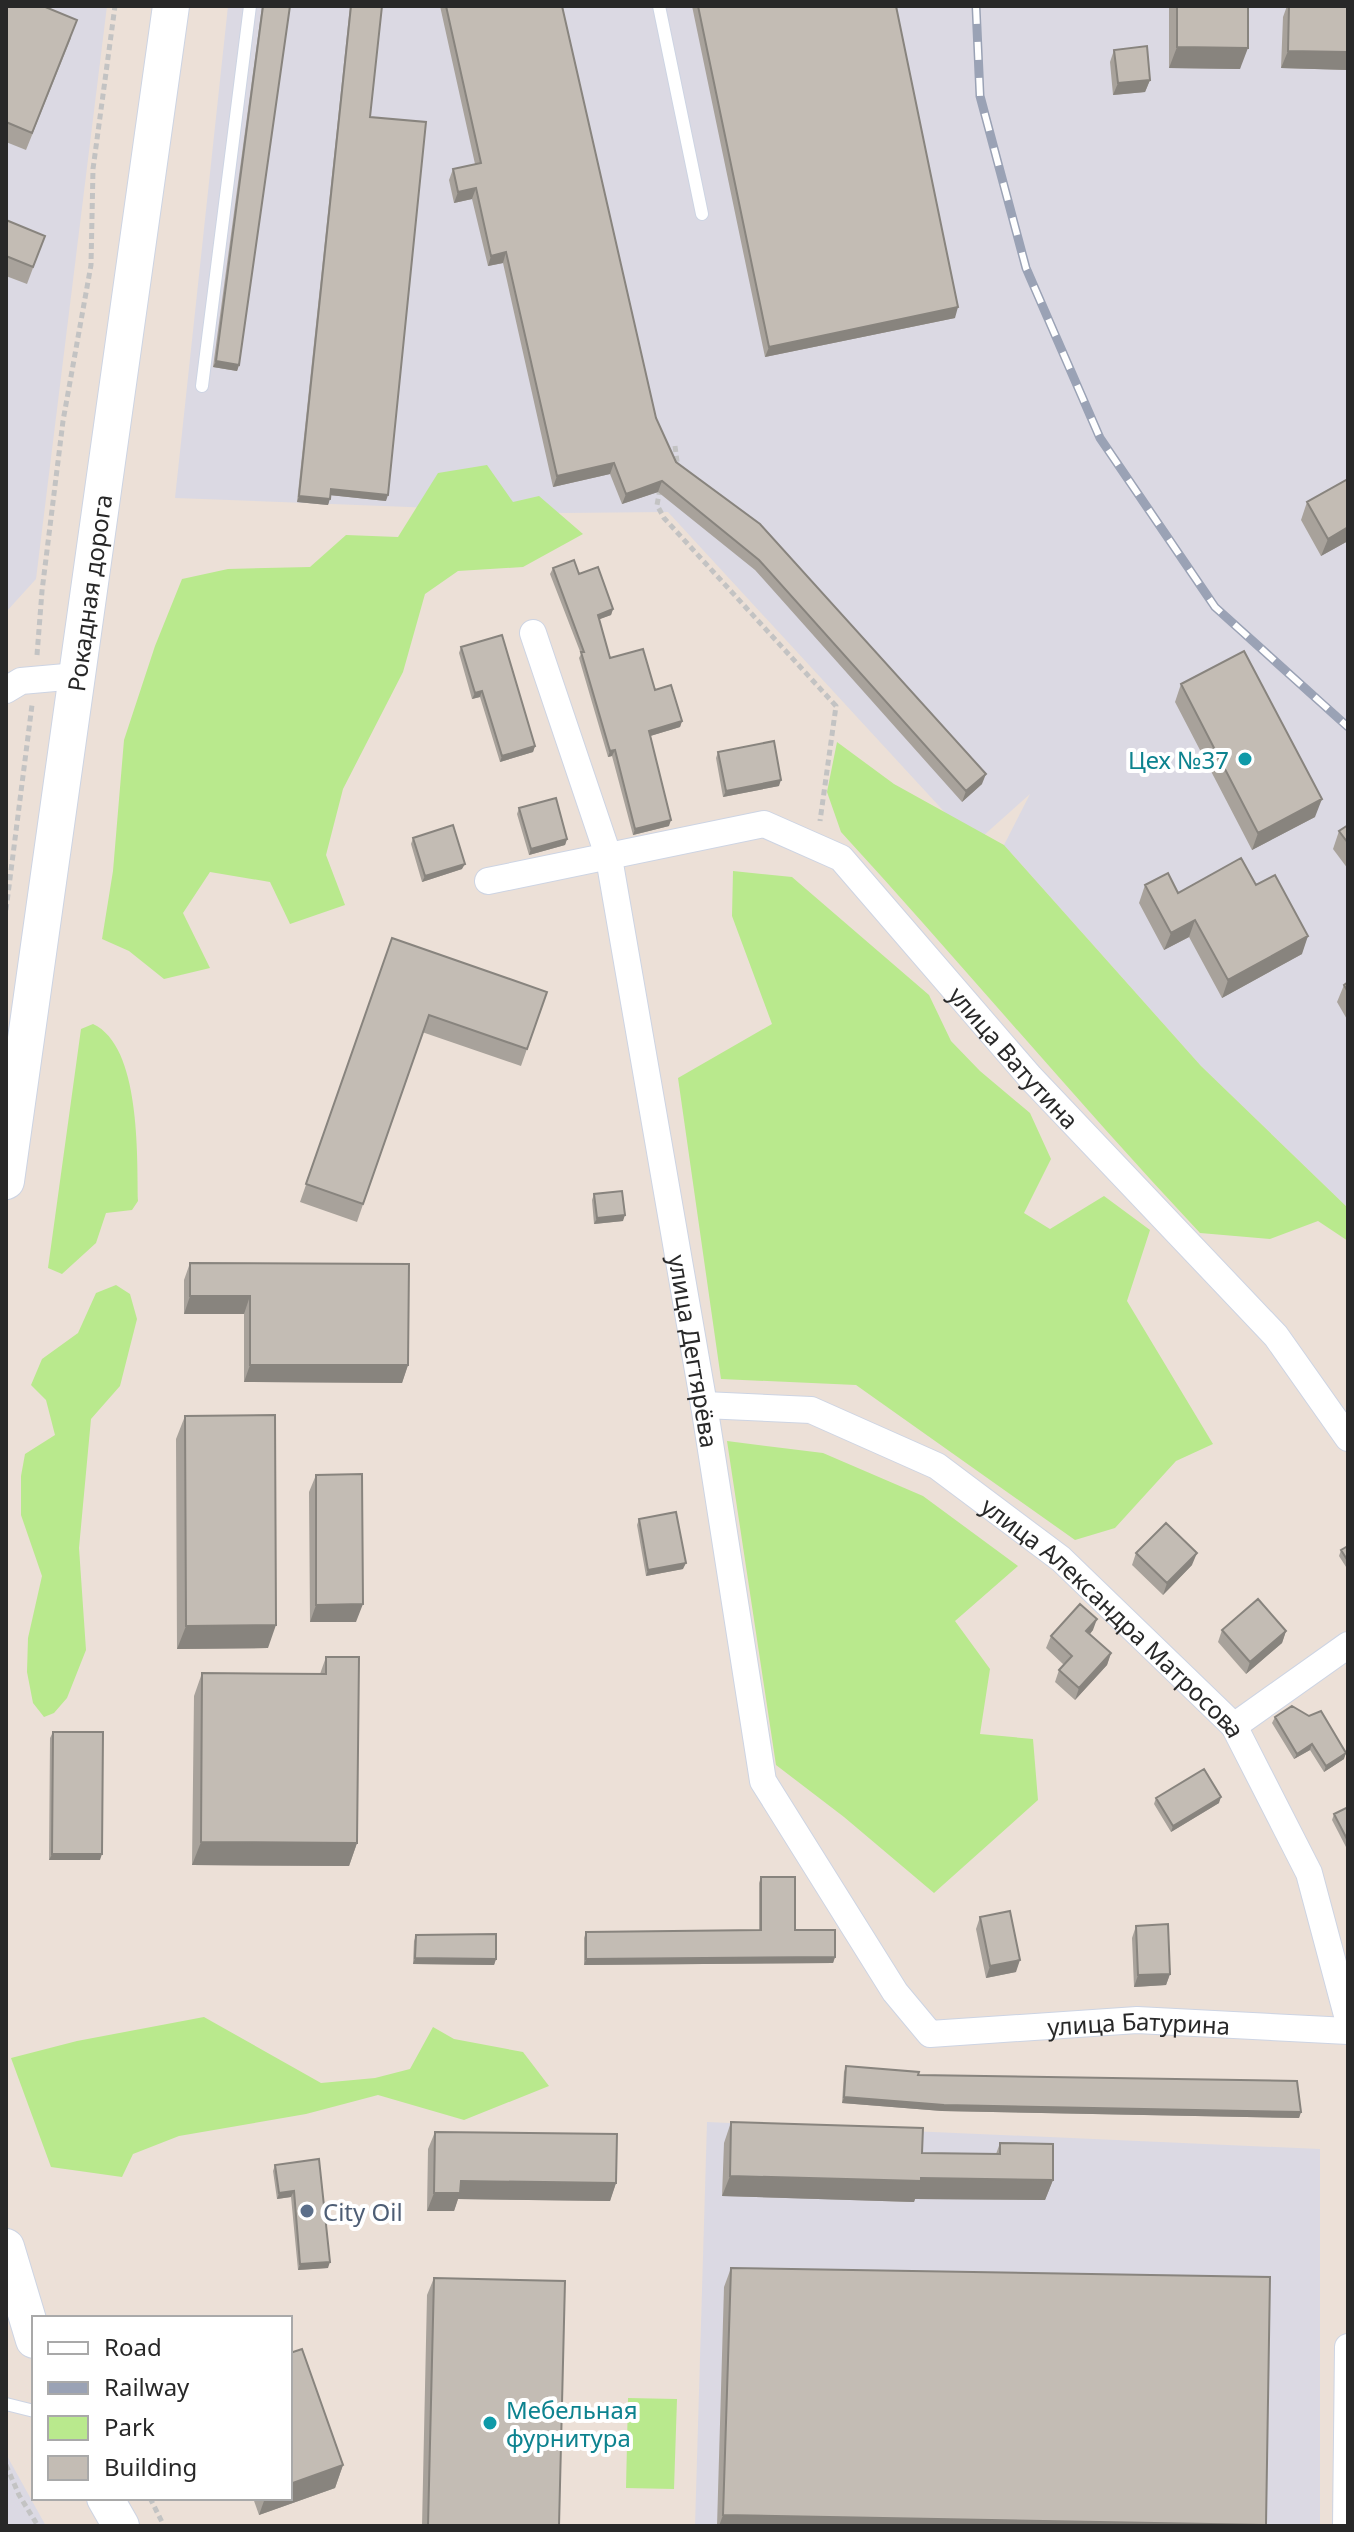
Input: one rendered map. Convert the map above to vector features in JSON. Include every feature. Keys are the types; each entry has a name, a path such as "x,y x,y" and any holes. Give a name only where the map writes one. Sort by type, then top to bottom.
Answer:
{"main road":[{"name":"Рокадная дорога","path":"6,1181 171,6"},
{"path":"6,2247 32,2333"},
{"path":"106,2500 121,2526"}],"street":[{"name":"улица Дегтярёва","path":"533,633 609,858 704,1405 763,1781 895,1992 930,2034"},
{"path":"6,690 21,681 77,676"},
{"name":"улица Ватутина","path":"488,881 764,824 841,858 1030,1077 1276,1336 1348,1438"},
{"name":"улица Александра Матросова","path":"704,1405 811,1410 937,1466 1061,1559 1234,1726 1309,1873 1348,2019"},
{"path":"1234,1726 1348,1645"},
{"name":"улица Батурина","path":"930,2034 1137,2020 1348,2031"},
{"path":"1346,2526 1348,2347"}],"lane":[{"path":"202,386 250,6"},
{"path":"659,6 702,214"},
{"path":"6,2404 32,2410"}],"path":[{"path":"6,910 63,421 91,265 93,169 115,6"},
{"path":"675,446 678,475"},
{"path":"669,482 660,489 657,505 664,518 836,706 816,848"},
{"path":"6,2465 19,2495 38,2526"},
{"path":"151,2500 164,2526"}],"shaded area":[{"path":"6,6 107,6 36,579 6,612"},
{"path":"228,6 1348,6 1348,1208 1201,1066 1004,845 1030,794 974,844 668,512 564,513 175,498"},
{"path":"707,2122 1320,2149 1320,2526 695,2526"},
{"path":"6,2454 46,2526 6,2526"}],"green space":[{"path":"487,465 513,502 539,496 583,534 523,567 458,571 425,594 403,672 343,789 326,855 345,905 290,924 270,882 210,872 183,913 210,968 164,979 129,951 102,939 113,871 124,740 155,646 182,579 228,569 310,567 346,535 398,537 438,473"},
{"path":"837,742 894,784 1004,845 1201,1066 1348,1208 1348,1241 1318,1221 1270,1239 1200,1233 841,832 827,792"},
{"path":"733,871 792,877 929,995 951,1041 980,1071 1030,1113 1051,1159 1024,1213 1050,1229 1104,1196 1150,1230 1127,1301 1213,1444 1176,1461 1115,1528 1075,1540 856,1385 721,1379 678,1078 772,1024 732,916"},
{"path":"93,1024 109,1036 128,1078 136,1131 138,1201 132,1210 106,1213 96,1243 62,1274 48,1268 81,1029"},
{"path":"116,1285 130,1294 137,1319 120,1386 91,1419 79,1548 86,1650 67,1698 54,1713 44,1717 33,1703 27,1672 28,1638 42,1576 21,1515 21,1476 25,1454 55,1435 46,1400 31,1385 42,1359 78,1333 96,1293"},
{"path":"727,1441 823,1453 923,1496 1018,1566 955,1621 990,1669 980,1734 1033,1739 1038,1800 934,1893 776,1765"},
{"path":"204,2017 321,2083 375,2078 410,2069 433,2027 454,2039 523,2052 549,2086 464,2120 378,2095 306,2114 179,2136 133,2154 122,2177 51,2167 11,2058 77,2041"},
{"path":"628,2398 677,2399 674,2489 626,2488"}],"building":[{"path":"6,6 43,6 77,20 32,133 6,122"},
{"path":"263,6 290,6 239,365 216,361"},
{"path":"351,6 382,6 370,117 426,122 388,495 331,489 330,499 299,496"},
{"path":"446,6 562,6 656,418 676,462 760,524 986,774 966,791 759,560 662,481 626,494 614,463 557,476 506,252 491,256 476,188 458,192 453,169 481,163"},
{"path":"698,6 896,6 958,307 769,347"},
{"path":"1177,6 1248,6 1248,48 1177,47"},
{"path":"1289,6 1348,6 1348,52 1288,51"},
{"path":"1147,46 1150,80 1118,83 1114,50"},
{"path":"6,220 45,236 33,267 6,256"},
{"path":"1348,479 1348,527 1328,539 1307,502"},
{"path":"574,560 579,574 598,567 613,609 598,615 610,658 643,649 655,690 671,685 682,721 649,731 671,820 635,829 615,750 610,751 581,652 584,652 553,568"},
{"path":"502,635 535,746 502,756 482,691 475,693 461,647"},
{"name":"Цех №37","path":"1244,651 1322,799 1258,833 1181,684"},
{"path":"774,741 781,780 726,791 718,752"},
{"path":"556,798 567,839 531,849 519,808"},
{"path":"453,825 465,864 425,876 413,838"},
{"path":"1348,825 1348,843 1339,831"},
{"path":"1241,858 1256,885 1275,875 1308,936 1228,980 1195,920 1171,933 1145,885 1168,873 1178,893"},
{"path":"392,938 547,992 527,1049 429,1015 363,1204 306,1184"},
{"path":"622,1191 625,1215 597,1218 594,1194"},
{"path":"190,1263 409,1264 408,1365 250,1365 250,1296 190,1296"},
{"path":"275,1415 276,1625 186,1626 185,1416"},
{"path":"362,1474 363,1604 316,1605 316,1475"},
{"path":"676,1512 686,1563 648,1570 639,1519"},
{"path":"1166,1523 1197,1553 1167,1583 1136,1553"},
{"path":"1348,1546 1348,1561 1341,1550"},
{"path":"1258,1599 1286,1631 1250,1662 1222,1630"},
{"path":"1080,1604 1097,1619 1086,1631 1111,1653 1079,1688 1059,1670 1072,1656 1051,1636"},
{"path":"326,1657 359,1657 357,1843 201,1842 202,1673 326,1674"},
{"path":"1292,1706 1309,1716 1321,1711 1346,1753 1326,1766 1312,1744 1297,1754 1275,1717"},
{"path":"53,1732 103,1732 102,1854 52,1854"},
{"path":"1204,1769 1221,1797 1173,1826 1156,1798"},
{"path":"1348,1807 1348,1841 1334,1814"},
{"path":"761,1877 795,1877 795,1930 835,1930 835,1957 586,1959 586,1932 761,1930"},
{"path":"1010,1911 1020,1960 990,1966 980,1917"},
{"path":"1168,1924 1170,1974 1138,1975 1136,1926"},
{"path":"496,1934 496,1959 415,1958 416,1935"},
{"path":"846,2066 919,2072 918,2075 1297,2081 1301,2112 944,2105 844,2097"},
{"path":"731,2122 923,2128 922,2153 1000,2154 1000,2143 1053,2144 1053,2180 921,2178 921,2181 730,2176"},
{"path":"435,2132 617,2134 616,2183 461,2181 460,2193 434,2193"},
{"path":"319,2159 330,2262 300,2264 294,2191 279,2193 275,2165"},
{"path":"731,2268 1270,2277 1266,2525 723,2515"},
{"name":"Мебельная фурнитура","path":"434,2278 565,2281 559,2526 428,2526"},
{"path":"302,2349 343,2465 292,2483 292,2352"}],"railway":[{"path":"976,6 980,96 1026,268 1100,438 1215,607 1348,727"}],"place":[{"name":"Цех №37","path":"1245,759"},
{"name":"City Oil","path":"307,2211"},
{"name":"Мебельная фурнитура","path":"490,2423"}]}
